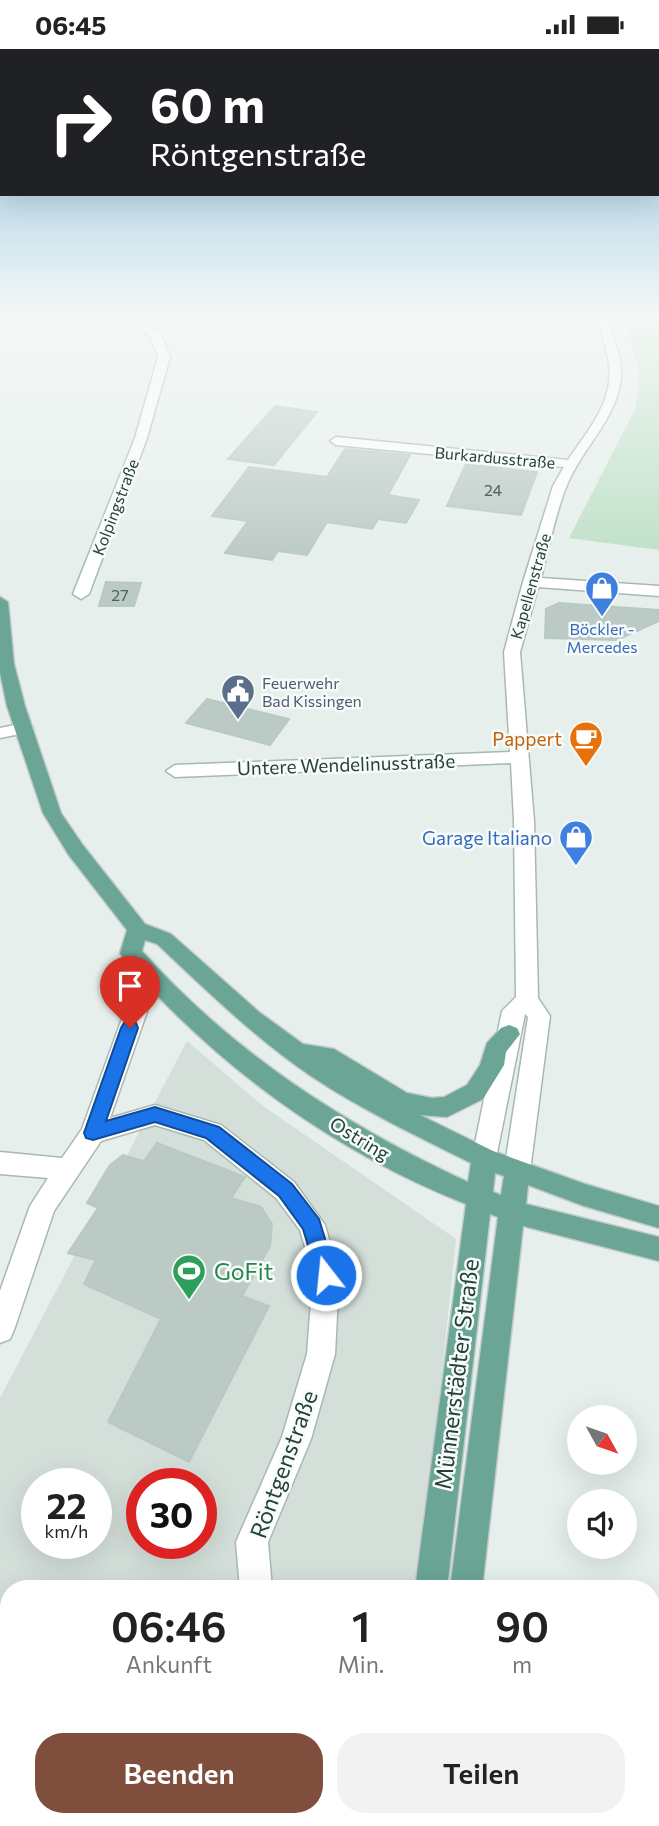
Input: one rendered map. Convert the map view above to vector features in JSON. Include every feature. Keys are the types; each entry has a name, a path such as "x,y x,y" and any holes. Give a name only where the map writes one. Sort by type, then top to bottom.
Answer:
{"main road":[{"name":"Ostring","path":"0,602 6,664 52,813 75,849 138,929 164,939 225,997 298,1053 379,1107 517,1171 659,1217"},
{"name":"Ostring","path":"138,929 131,953 157,986 232,1053 364,1142 478,1198 512,1211 659,1249"},
{"path":"298,1053 326,1055 401,1101 432,1108 447,1107 475,1092 492,1065 495,1049 509,1034"},
{"name":"Münnerstädter Straße","path":"432,1580 484,1158"},
{"name":"Münnerstädter Straße","path":"467,1580 517,1171"}],"street":[{"name":"Kolpingstraße","path":"81,594 141,438 152,399"},
{"name":"Kapellenstraße","path":"517,1171 539,1016 527,1000 524,821 512,652 530,582 569,464 600,419 608,399"},
{"name":"Burkardusstraße","path":"336,441 569,464"},
{"path":"530,582 659,591"},
{"path":"0,733 24,729"},
{"name":"Untere Wendelinusstraße","path":"175,771 518,757"},
{"path":"0,1330 43,1206 93,1133 139,1002 157,986"},
{"path":"484,1158 513,1011 527,1000"},
{"name":"Röntgenstraße","path":"93,1133 155,1115 212,1132 285,1190 312,1225 326,1275 321,1354 296,1439 252,1542 255,1580"},
{"path":"0,1163 68,1168"}],"shaded area":[{"path":"187,1041 263,1106 456,1239 420,1580 0,1580 0,1398"}],"green space":[{"path":"637,399 659,399 659,550 569,538 636,407"}],"building":[{"path":"275,406 317,412 274,465 228,459"},
{"path":"345,449 410,455 388,495 419,500 406,523 378,519 372,529 327,522 307,555 278,551 272,560 225,553 248,521 212,516 249,467 327,477"},
{"path":"466,464 537,472 521,515 447,506"},
{"path":"106,582 141,583 134,606 99,606"},
{"name":"Böckler - Mercedes","path":"559,603 659,610 659,621 617,640 545,638 546,609"},
{"name":"Feuerwehr Bad Kissingen","path":"207,699 289,719 270,745 186,723"},
{"name":"GoFit","path":"157,1143 245,1177 231,1198 261,1207 272,1224 270,1246 242,1296 269,1306 189,1462 108,1422 161,1319 84,1284 96,1260 68,1253 98,1208 87,1203 110,1165 123,1155 144,1161"}],"place":[{"name":"Böckler - Mercedes","path":"602,618"},
{"name":"Feuerwehr Bad Kissingen","path":"238,721"},
{"name":"Pappert","path":"586,768"},
{"name":"Garage Italiano","path":"576,867"},
{"name":"GoFit","path":"189,1301"}],"route":[{"path":"130,1028 93,1133 155,1115 212,1132 285,1190 312,1225 326,1275"}]}
